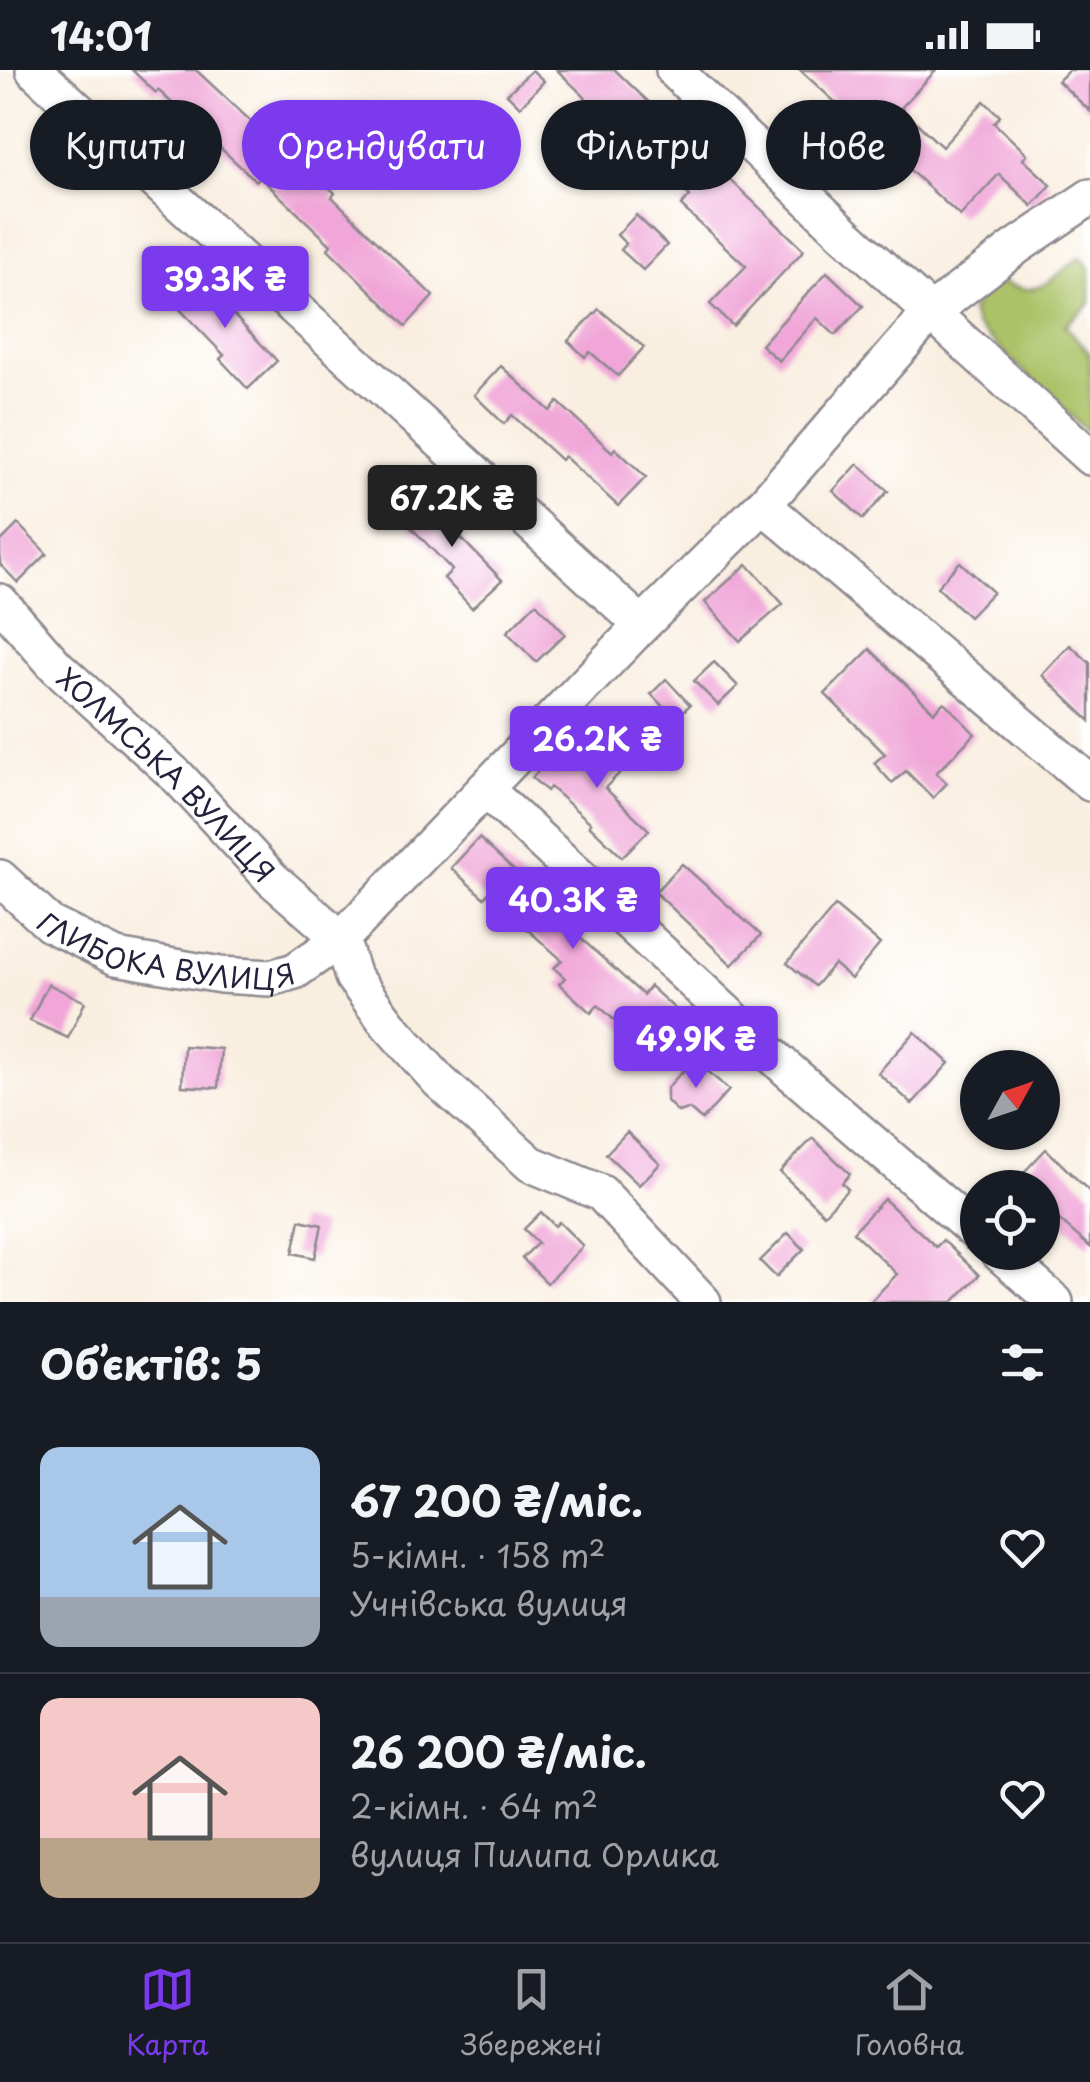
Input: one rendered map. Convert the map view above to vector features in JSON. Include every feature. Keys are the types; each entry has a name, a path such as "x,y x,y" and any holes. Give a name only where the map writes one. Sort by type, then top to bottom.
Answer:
{"street":[{"path":"34,70 642,625"},
{"path":"674,70 1090,457"},
{"name":"ГЛИБОКА ВУЛИЦЯ","path":"0,878 50,924 116,958 220,976 270,978 295,971 341,939 642,625 763,505 931,312 1090,197"},
{"path":"763,505 1090,783"},
{"name":"ХОЛМСЬКА ВУЛИЦЯ","path":"0,602 56,666 179,778 272,879 341,939"},
{"path":"486,789 786,1068 960,1218"},
{"path":"341,939 353,977 388,1024 440,1081 530,1164 601,1193 702,1302"},
{"path":"1019,1270 1055,1302"}],"green space":[{"path":"1081,257 1090,269 1090,304 1065,325 1090,354 1090,434 975,325 971,311 983,291 996,280 1033,289"}],"building":[{"path":"132,70 196,70 242,113 242,168 222,149 222,100 169,100 158,90 156,93"},
{"path":"532,70 544,81 521,106 521,100 513,100 507,94"},
{"path":"557,70 615,70 646,100 588,100"},
{"path":"800,70 936,70 908,100 833,100"},
{"path":"1069,70 1090,70 1090,111 1058,81"},
{"path":"984,101 1000,116 994,123 1027,154 1023,159 1051,185 1032,206 999,174 960,216 921,180 921,127 942,147"},
{"path":"274,190 332,190 335,193 332,197 433,296 406,326 328,249 331,245"},
{"path":"684,190 741,190 804,250 733,326 710,304 746,266 681,206 690,196"},
{"path":"636,215 667,245 643,270 621,250 626,244 617,235"},
{"path":"827,272 863,306 835,335 817,318 779,361 761,345"},
{"path":"202,273 230,303 226,307 277,361 248,389 220,359 224,355 172,301"},
{"path":"599,309 644,347 618,376 590,352 585,357 568,341"},
{"path":"501,366 550,411 558,402 612,452 615,448 646,477 618,506 512,415 504,424 474,395"},
{"path":"858,464 888,491 863,519 833,491"},
{"path":"432,491 461,521 452,529 502,580 472,608 444,578 452,570 403,519"},
{"path":"18,524 47,554 18,583 0,564 0,542"},
{"path":"960,562 993,592 969,617 937,587"},
{"path":"747,564 783,604 740,641 705,602"},
{"path":"536,603 565,634 536,662 507,632"},
{"path":"1070,645 1090,663 1090,721 1042,675"},
{"path":"870,649 934,712 944,702 975,734 936,773 947,783 933,798 906,771 892,783 874,763 885,754 825,694"},
{"path":"714,662 738,686 718,705 694,681"},
{"path":"666,679 690,705 675,719 651,694"},
{"path":"637,729 650,742 605,788 649,830 622,857 550,787 547,791 532,778 564,742 596,770"},
{"path":"479,838 534,889 539,883 572,913 563,922 643,995 650,986 685,1018 651,1054 598,1005 591,1013 559,984 565,978 554,968 562,960 517,920 525,910 496,885 484,898 451,868"},
{"path":"682,864 761,935 732,965 655,892"},
{"path":"835,906 880,944 851,979 834,964 815,986 787,963"},
{"path":"48,984 85,1002 68,1038 30,1021"},
{"path":"915,1032 949,1063 912,1104 878,1073"},
{"path":"184,1046 221,1049 218,1088 182,1086"},
{"path":"694,1059 729,1090 702,1120 689,1109 678,1112 667,1101 667,1088"},
{"path":"627,1132 660,1164 639,1185 606,1154"},
{"path":"813,1138 850,1174 842,1183 848,1189 824,1214 780,1172"},
{"path":"1047,1150 1090,1192 1090,1247 1060,1221 1060,1170 1026,1170"},
{"path":"884,1199 936,1247 943,1240 960,1257 960,1270 974,1270 979,1275 953,1302 870,1302 897,1274 853,1232"},
{"path":"541,1212 555,1226 559,1222 583,1246 547,1283 522,1258 538,1243 524,1229"},
{"path":"300,1220 322,1225 315,1258 293,1253"},
{"path":"788,1233 804,1249 776,1277 760,1261"}]}
